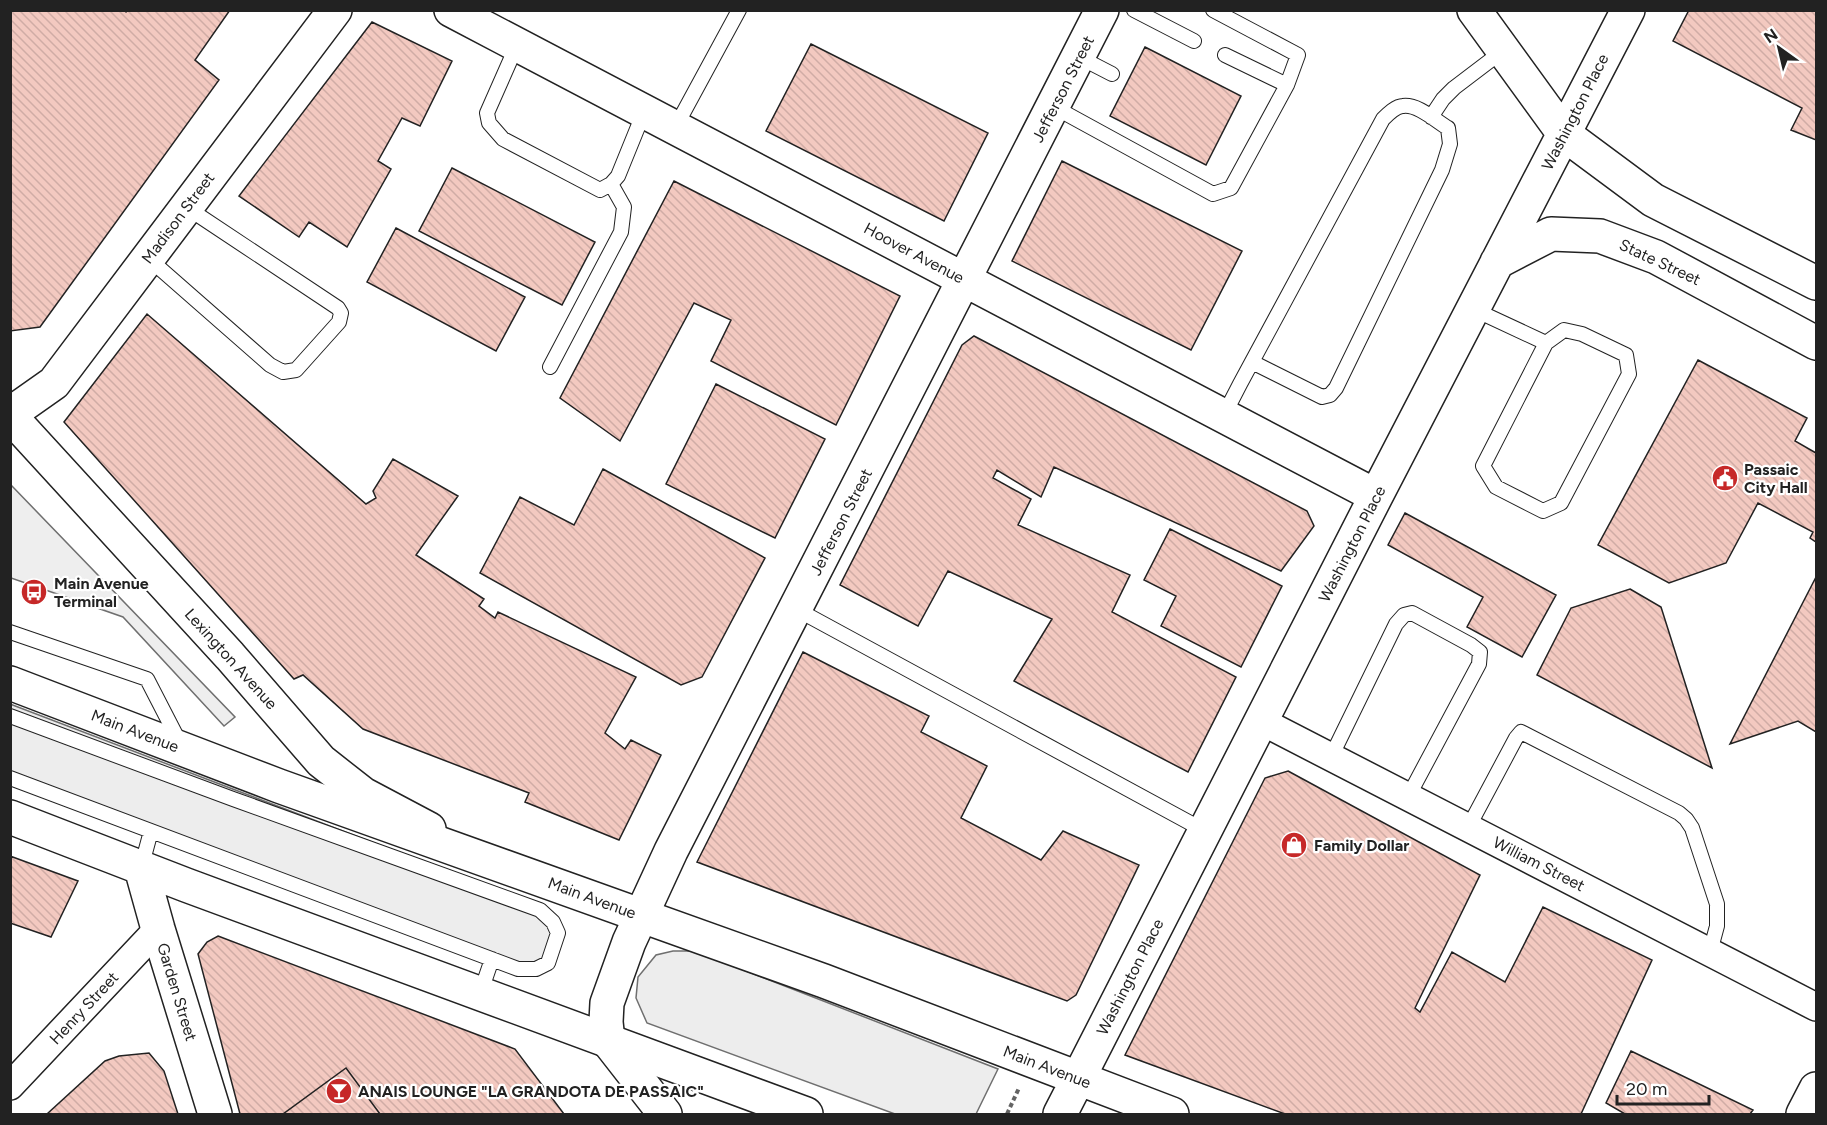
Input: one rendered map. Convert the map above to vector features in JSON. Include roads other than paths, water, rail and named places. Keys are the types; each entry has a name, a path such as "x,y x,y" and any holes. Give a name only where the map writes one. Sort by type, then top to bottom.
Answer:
{"main road":[{"name":"Madison Street","path":"10,415 54,383 335,10"},
{"name":"Hoover Avenue","path":"451,10 1376,496"},
{"path":"1474,10 1564,134 1653,200 1816,283"},
{"name":"Washington Place","path":"1060,1114 1628,10"},
{"name":"Jefferson Street","path":"608,1041 607,1003 629,942 671,851 1079,57 1095,13"},
{"name":"State Street","path":"1497,262 1551,234 1600,236 1656,257 1816,343"},
{"name":"Lexington Avenue","path":"10,415 230,656 321,761 363,794 484,859"},
{"name":"Main Avenue","path":"10,683 80,725 184,750 484,859 523,888 641,916 824,981 1170,1114"},
{"path":"10,817 141,868 806,1114"},
{"name":"Garden Street","path":"141,868 215,1114"},
{"path":"608,1041 662,1112"},
{"path":"1803,1114 1816,1089"}],"street":[{"name":"William Street","path":"1261,721 1816,1007"},
{"name":"Henry Street","path":"10,1086 158,930"}],"lane":[{"path":"675,128 739,10"},
{"path":"1134,10 1194,41"},
{"path":"1054,106 1213,194 1231,188 1287,85 1298,55 1214,10"},
{"path":"517,45 487,113 489,123 503,139 600,190 611,184 618,176 644,112"},
{"path":"1431,117 1454,88 1504,50"},
{"path":"1225,55 1287,85"},
{"path":"1079,57 1112,74"},
{"path":"1224,415 1252,362 1383,119 1393,110 1404,105 1416,108 1448,128 1450,144 1442,170 1330,395 1322,397 1252,362"},
{"path":"550,367 621,232 624,207 611,184"},
{"path":"148,258 270,365 284,372 296,370 339,322 341,313 338,308 186,207"},
{"path":"1473,309 1546,343"},
{"path":"1564,330 1582,333 1626,355 1629,374 1561,502 1543,511 1496,487 1483,466 1546,343 1564,330"},
{"path":"796,609 1205,831"},
{"path":"1331,757 1396,624 1404,615 1412,613 1480,652 1479,664 1408,797"},
{"path":"10,632 147,679 184,750"},
{"path":"10,716 80,725 233,799 523,888 540,910 553,922 558,933 548,963 536,969 518,969 10,778"},
{"path":"1468,828 1516,738 1521,732 1525,734 1679,813 1686,819 1692,828 1717,904 1717,926 1710,952"},
{"path":"141,868 151,831"},
{"path":"480,994 492,959"}],"place":[{"name":"Passaic City Hall","path":"1725,478"},
{"name":"Main Avenue Terminal","path":"34,592"},
{"name":"Family Dollar","path":"1294,845"},
{"name":"ANAIS LOUNGE \"LA GRANDOTA DE PASSAIC\"","path":"339,1091"}]}
